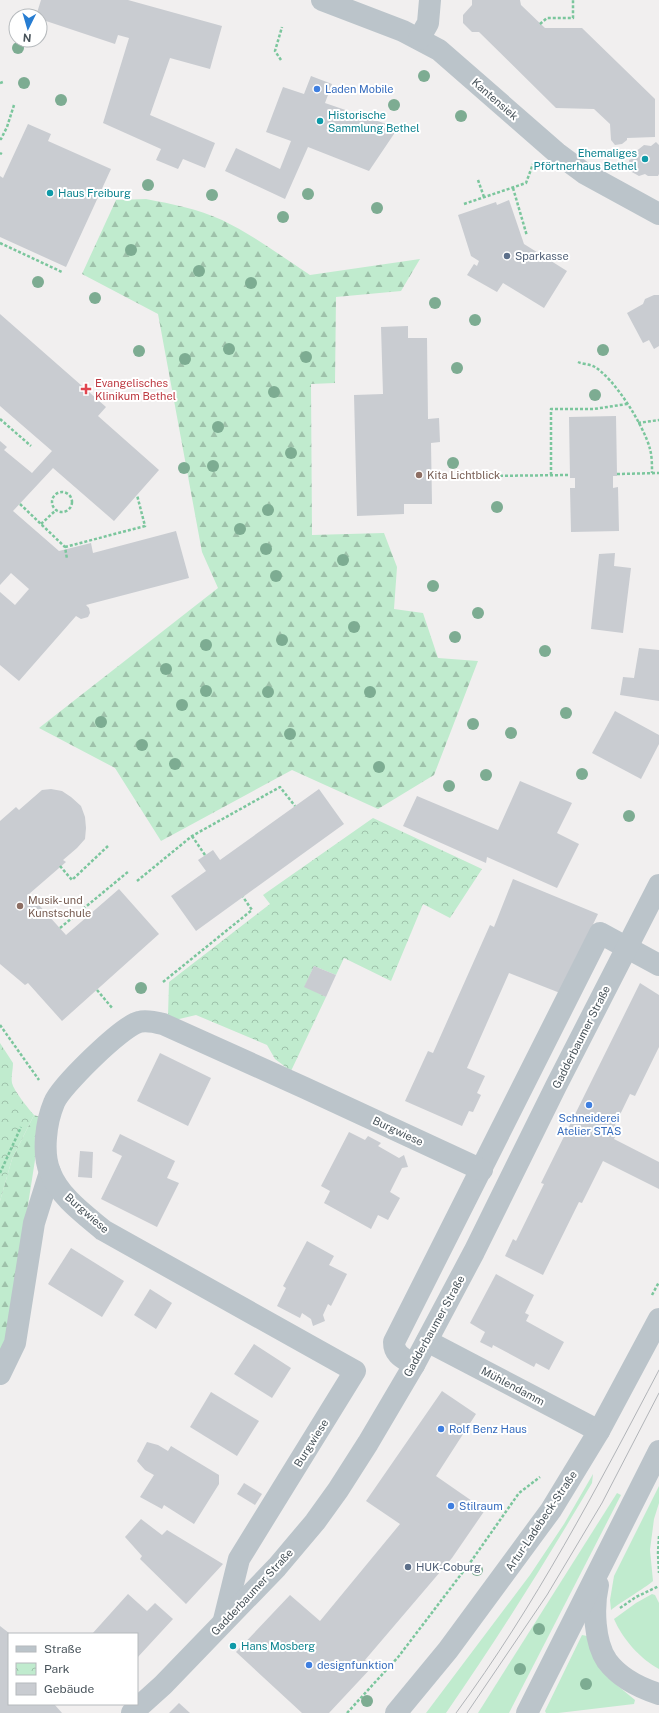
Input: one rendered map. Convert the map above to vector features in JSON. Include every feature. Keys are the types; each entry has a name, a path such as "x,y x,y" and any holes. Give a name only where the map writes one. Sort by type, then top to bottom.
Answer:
{"street":[{"name":"Kantensiek","path":"322,0 370,17 419,39 439,50 557,153 584,173 659,214"},
{"path":"419,39 428,23 430,0"},
{"name":"Gadderbaumer Straße","path":"132,1713 163,1685 224,1620 277,1567 315,1522 338,1490 368,1443 414,1365 474,1252 556,1086 659,885"},
{"path":"414,1365 398,1356 394,1349 394,1342 600,934 659,965"},
{"name":"Burgwiese","path":"224,1620 239,1559 355,1371 103,1230 81,1212 62,1192 50,1172 46,1152 47,1126 54,1102 89,1062 128,1026 139,1022 152,1022 162,1024 305,1088 482,1170"},
{"path":"0,1374 15,1343 34,1223 50,1172"},
{"name":"Artur-Ladebeck-Straße","path":"398,1710 448,1650 507,1572 551,1510 599,1431 659,1319"},
{"name":"Mühlendamm","path":"427,1340 599,1431"},
{"path":"527,1713 659,1452"},
{"path":"602,1565 595,1613 601,1648 607,1661 620,1674 636,1684 659,1694"}],"path":[{"path":"540,24 547,18 573,18 573,0"},
{"path":"281,60 276,51 282,27"},
{"path":"0,138 1,139 7,127 14,105"},
{"path":"464,204 526,183 532,165 557,153"},
{"path":"478,180 484,197"},
{"path":"513,188 527,236"},
{"path":"0,243 62,272"},
{"path":"578,362 593,366 612,382 627,404 644,433 650,450 652,474"},
{"path":"551,475 551,409 594,409 627,404"},
{"path":"0,419 31,446"},
{"path":"638,423 659,420"},
{"path":"617,474 659,473"},
{"path":"485,476 570,475"},
{"path":"62,491 69,493 73,500 71,508 64,512 56,510 52,502 55,494 62,491"},
{"path":"65,547 145,526 137,495"},
{"path":"20,504 65,547 67,559"},
{"path":"41,524 56,510"},
{"path":"137,881 192,836 280,787 295,806"},
{"path":"192,836 205,855"},
{"path":"60,866 72,880 108,846"},
{"path":"60,928 129,871"},
{"path":"163,982 252,910 243,897"},
{"path":"97,990 118,1014"},
{"path":"0,1025 54,1102"},
{"path":"347,1713 399,1656 472,1560 520,1493"},
{"path":"659,1536 659,1573"}],"green space":[{"path":"146,199 194,210 222,220 256,239 310,275 420,259 401,291 336,297 335,383 311,384 312,535 384,533 397,567 394,609 423,613 438,658 478,661 434,775 378,809 292,770 161,841 115,768 39,728 218,588 202,552 158,314 82,274 116,200"},
{"path":"373,818 482,869 450,918 423,904 391,981 344,958 336,975 314,966 305,986 326,997 291,1071 275,1059 267,1045 196,1015 175,1020 168,1016 169,982 270,904 263,895"},
{"path":"0,1043 13,1063 13,1086 34,1115 12,1159 0,1201"},
{"path":"34,1115 40,1117 38,1141 22,1243 11,1337 0,1359 0,1201 12,1159"},
{"path":"593,1474 592,1483 539,1570 503,1628 446,1713 426,1713 530,1575 564,1524"},
{"path":"659,1486 659,1503 654,1519 650,1550 653,1581 611,1610 610,1600 614,1576"},
{"path":"617,1493 621,1495 509,1713 478,1713"},
{"path":"652,1594 655,1595 659,1603 659,1669 645,1660 632,1647 617,1626 614,1619 636,1603"},
{"path":"582,1635 587,1636 607,1677 635,1700 634,1704 558,1713 546,1713 545,1711"}],"building":[{"path":"41,0 128,0 222,26 210,69 170,58 150,115 215,143 205,168 183,159 178,169 156,160 161,149 103,123 129,38 118,35 115,44 48,22 48,8 38,8"},
{"path":"472,0 520,0 521,5 545,28 582,28 655,99 655,137 627,138 627,140 622,144 615,145 611,140 610,124 594,109 556,108 479,32 472,32 463,23 463,15 472,5"},
{"path":"311,76 332,84 325,103 398,128 369,171 308,147 285,199 225,171 236,148 280,169 291,141 266,132 283,87 304,94"},
{"name":"Haus Freiburg","path":"28,124 51,134 48,141 111,169 66,267 0,237 0,176 3,178"},
{"name":"Ehemaliges Pförtnerhaus Bethel","path":"656,142 659,145 658,176 648,176 645,174 639,176 630,171 629,160 634,158 634,153 644,145 651,146"},
{"path":"509,200 524,244 567,271 544,308 503,283 497,292 467,275 474,264 477,266 479,261 471,256 458,215 496,202 497,205"},
{"path":"654,295 659,295 659,346 654,349 649,340 643,343 627,313 643,304 645,299"},
{"path":"0,314 106,407 98,416 159,470 114,521 53,468 13,511 59,551 91,543 93,553 176,531 189,578 86,605 89,608 90,613 88,617 81,619 76,616 19,681 0,665 0,592 15,605 29,589 11,573 0,585 0,441 7,447 4,450 32,473 52,451 0,406"},
{"path":"408,326 408,338 427,338 428,419 439,418 440,442 431,443 432,504 404,504 404,514 357,516 354,395 383,394 381,327"},
{"path":"616,416 617,476 613,476 613,488 618,487 619,531 571,532 570,488 575,488 575,478 570,478 569,417"},
{"path":"615,553 614,566 631,568 623,633 591,629 599,554"},
{"path":"639,648 659,650 659,701 620,695 623,677 634,678"},
{"path":"615,711 659,735 659,744 641,779 592,753"},
{"path":"520,781 572,803 557,833 579,844 557,888 487,857 486,863 403,826 417,796 498,830"},
{"name":"Musik- und Kunstschule","path":"51,789 62,791 81,806 85,817 85,839 63,860 66,862 29,894 66,935 119,889 159,934 62,1021 28,983 25,985 0,964 0,821 16,807 19,810 42,790"},
{"path":"319,789 344,824 196,931 171,896 206,871 198,860 213,850 220,860"},
{"path":"513,879 598,914 560,993 509,973 467,1068 485,1076 477,1093 481,1095 473,1112 469,1111 462,1126 405,1101 428,1051 433,1053 490,925 494,927"},
{"path":"314,966 336,975 326,997 304,987"},
{"path":"640,983 659,995 659,1047 635,1096 630,1094 615,1125 620,1127 614,1139 659,1162 659,1189 603,1161 582,1203 579,1202 543,1275 505,1256 513,1239 516,1241 544,1184 541,1183"},
{"path":"160,1053 211,1078 188,1126 137,1101"},
{"path":"349,1132 365,1140 368,1136 381,1143 378,1146 399,1158 404,1155 408,1167 402,1168 390,1192 400,1198 388,1220 378,1215 371,1229 324,1203 330,1191 321,1186"},
{"path":"120,1134 175,1161 167,1178 179,1183 157,1227 101,1199 122,1156 112,1151"},
{"path":"80,1151 93,1152 92,1178 78,1177"},
{"path":"307,1241 334,1256 329,1265 347,1274 331,1306 328,1304 323,1315 325,1321 313,1326 311,1319 302,1313 300,1318 277,1306 286,1288 283,1286"},
{"path":"71,1248 124,1281 102,1317 48,1284"},
{"path":"496,1274 534,1295 525,1313 529,1315 526,1321 564,1342 549,1370 536,1363 534,1367 493,1345 492,1348 480,1342 485,1332 470,1323"},
{"path":"150,1289 172,1303 156,1329 134,1315"},
{"path":"254,1344 291,1368 272,1398 234,1374"},
{"path":"442,1391 476,1414 436,1476 485,1510 452,1558 365,1660 372,1667 329,1713 302,1713 236,1652 290,1595 320,1621 400,1524 366,1501"},
{"path":"211,1392 259,1421 237,1456 190,1427"},
{"path":"147,1442 158,1445 168,1451 171,1446 219,1475 219,1484 194,1524 164,1505 162,1509 140,1497 154,1475 145,1470 137,1461"},
{"path":"244,1483 262,1494 255,1505 237,1494"},
{"path":"141,1519 162,1535 167,1530 223,1564 186,1604 140,1559 142,1556 125,1537"},
{"path":"128,1594 147,1611 155,1603 173,1619 138,1657 138,1633 93,1633"},
{"path":"0,1626 9,1633 8,1705 55,1705 62,1713 0,1713"},
{"path":"179,1703 190,1713 169,1713"}],"tram line":[{"path":"456,1713 485,1672 539,1589 564,1546 659,1370"},
{"path":"467,1713 547,1595 602,1503 659,1393"}],"place":[{"name":"Laden Mobile","path":"317,89"},
{"name":"Historische Sammlung Bethel","path":"320,121"},
{"name":"Ehemaliges Pförtnerhaus Bethel","path":"645,159"},
{"name":"Haus Freiburg","path":"50,193"},
{"name":"Sparkasse","path":"507,256"},
{"name":"Evangelisches Klinikum Bethel","path":"86,389"},
{"name":"Kita Lichtblick","path":"419,475"},
{"name":"Musik- und Kunstschule","path":"20,906"},
{"name":"Schneiderei Atelier STAS","path":"589,1105"},
{"name":"Rolf Benz Haus","path":"441,1429"},
{"name":"Stilraum","path":"451,1506"},
{"name":"HUK-Coburg","path":"408,1567"},
{"name":"Hans Mosberg","path":"233,1646"},
{"name":"designfunktion","path":"309,1665"}]}
